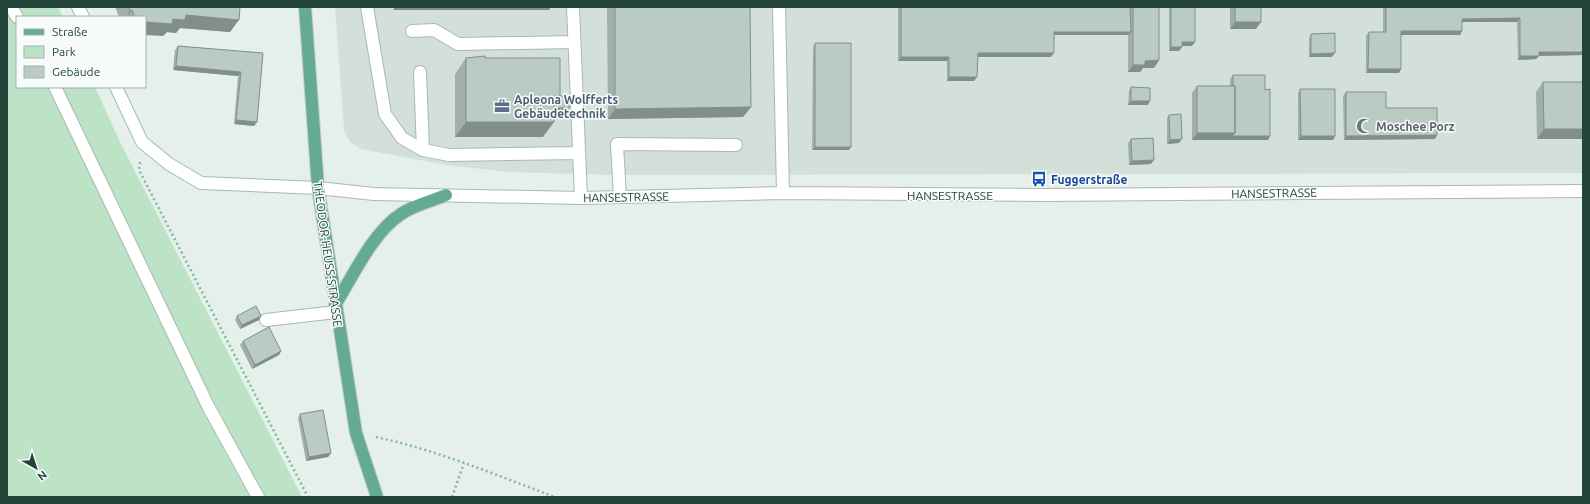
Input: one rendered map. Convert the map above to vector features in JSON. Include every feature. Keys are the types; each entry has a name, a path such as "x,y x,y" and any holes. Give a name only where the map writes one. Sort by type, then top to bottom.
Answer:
{"main road":[{"name":"THEODOR-HEUSS-STRASSE","path":"305,7 318,188 356,433 377,497"},
{"path":"336,308 377,237 389,223 402,213 446,195"}],"street":[{"path":"11,7 16,16"},
{"path":"78,7 82,16"},
{"path":"367,7 385,114 402,138 424,150 449,155 579,153"},
{"path":"573,7 581,198"},
{"path":"779,7 783,194"},
{"path":"412,31 434,30 458,44 574,42"},
{"path":"420,72 424,150"},
{"path":"55,88 208,406 258,497"},
{"path":"116,88 142,142"},
{"name":"HANSESTRASSE","path":"142,142 169,164 201,182 318,188 374,194 581,198 783,194 1060,195 1583,191"},
{"path":"620,197 617,144 736,146"},
{"path":"266,320 336,308"}],"path":[{"path":"142,142 139,170 308,497"},
{"path":"356,433 400,442 464,463 555,497"},
{"path":"452,497 464,463"}],"shaded area":[{"path":"335,7 1583,7 1583,173 608,175 507,172 447,165 361,149 350,142 344,130"}],"green space":[{"path":"7,7 58,7 62,16 16,16 16,88 95,88 120,142 302,497 7,497"}],"building":[{"path":"129,7 240,7 239,20 186,15 185,20 173,19 172,24 146,22 146,16 135,16 132,10 130,11"},
{"path":"615,7 750,7 751,107 615,109"},
{"path":"901,7 1130,7 1131,32 1054,32 1054,53 978,53 977,77 949,77 949,57 901,57"},
{"path":"1133,7 1159,7 1159,60 1145,61 1145,65 1133,65"},
{"path":"1171,7 1195,7 1195,42 1182,42 1182,47 1171,47"},
{"path":"1235,7 1261,7 1261,22 1235,22"},
{"path":"1386,7 1583,7 1583,52 1539,52 1539,56 1520,56 1520,18 1462,19 1462,31 1401,31 1401,69 1368,69 1369,32 1386,32"},
{"path":"1335,33 1335,53 1311,54 1311,34"},
{"path":"815,43 851,43 851,147 815,147"},
{"path":"178,46 263,53 257,122 236,120 241,72 176,66"},
{"name":"Apleona Wolfferts Gebäudetechnik","path":"485,56 485,58 560,58 560,96 554,96 554,122 466,122 466,58"},
{"path":"1233,75 1265,75 1265,90 1270,89 1270,136 1232,136 1235,133 1235,86 1233,86"},
{"path":"1543,82 1583,82 1583,129 1544,129"},
{"path":"1197,86 1235,86 1235,133 1197,133"},
{"path":"1131,87 1150,88 1150,101 1131,101"},
{"path":"1300,89 1335,89 1335,136 1301,136"},
{"path":"1346,92 1386,92 1386,108 1437,108 1437,135 1346,136"},
{"path":"560,96 569,96 569,108 554,108 554,105"},
{"path":"1181,114 1182,139 1170,140 1169,115"},
{"path":"1153,138 1154,160 1132,161 1131,139"},
{"path":"256,306 261,316 242,325 237,316"},
{"path":"269,327 281,351 255,365 243,341"},
{"path":"323,410 331,453 309,457 300,414"}],"place":[{"name":"Apleona Wolfferts Gebäudetechnik","path":"502,106"},
{"name":"Moschee Porz","path":"1364,126"},
{"name":"Fuggerstraße","path":"1039,179"}]}
